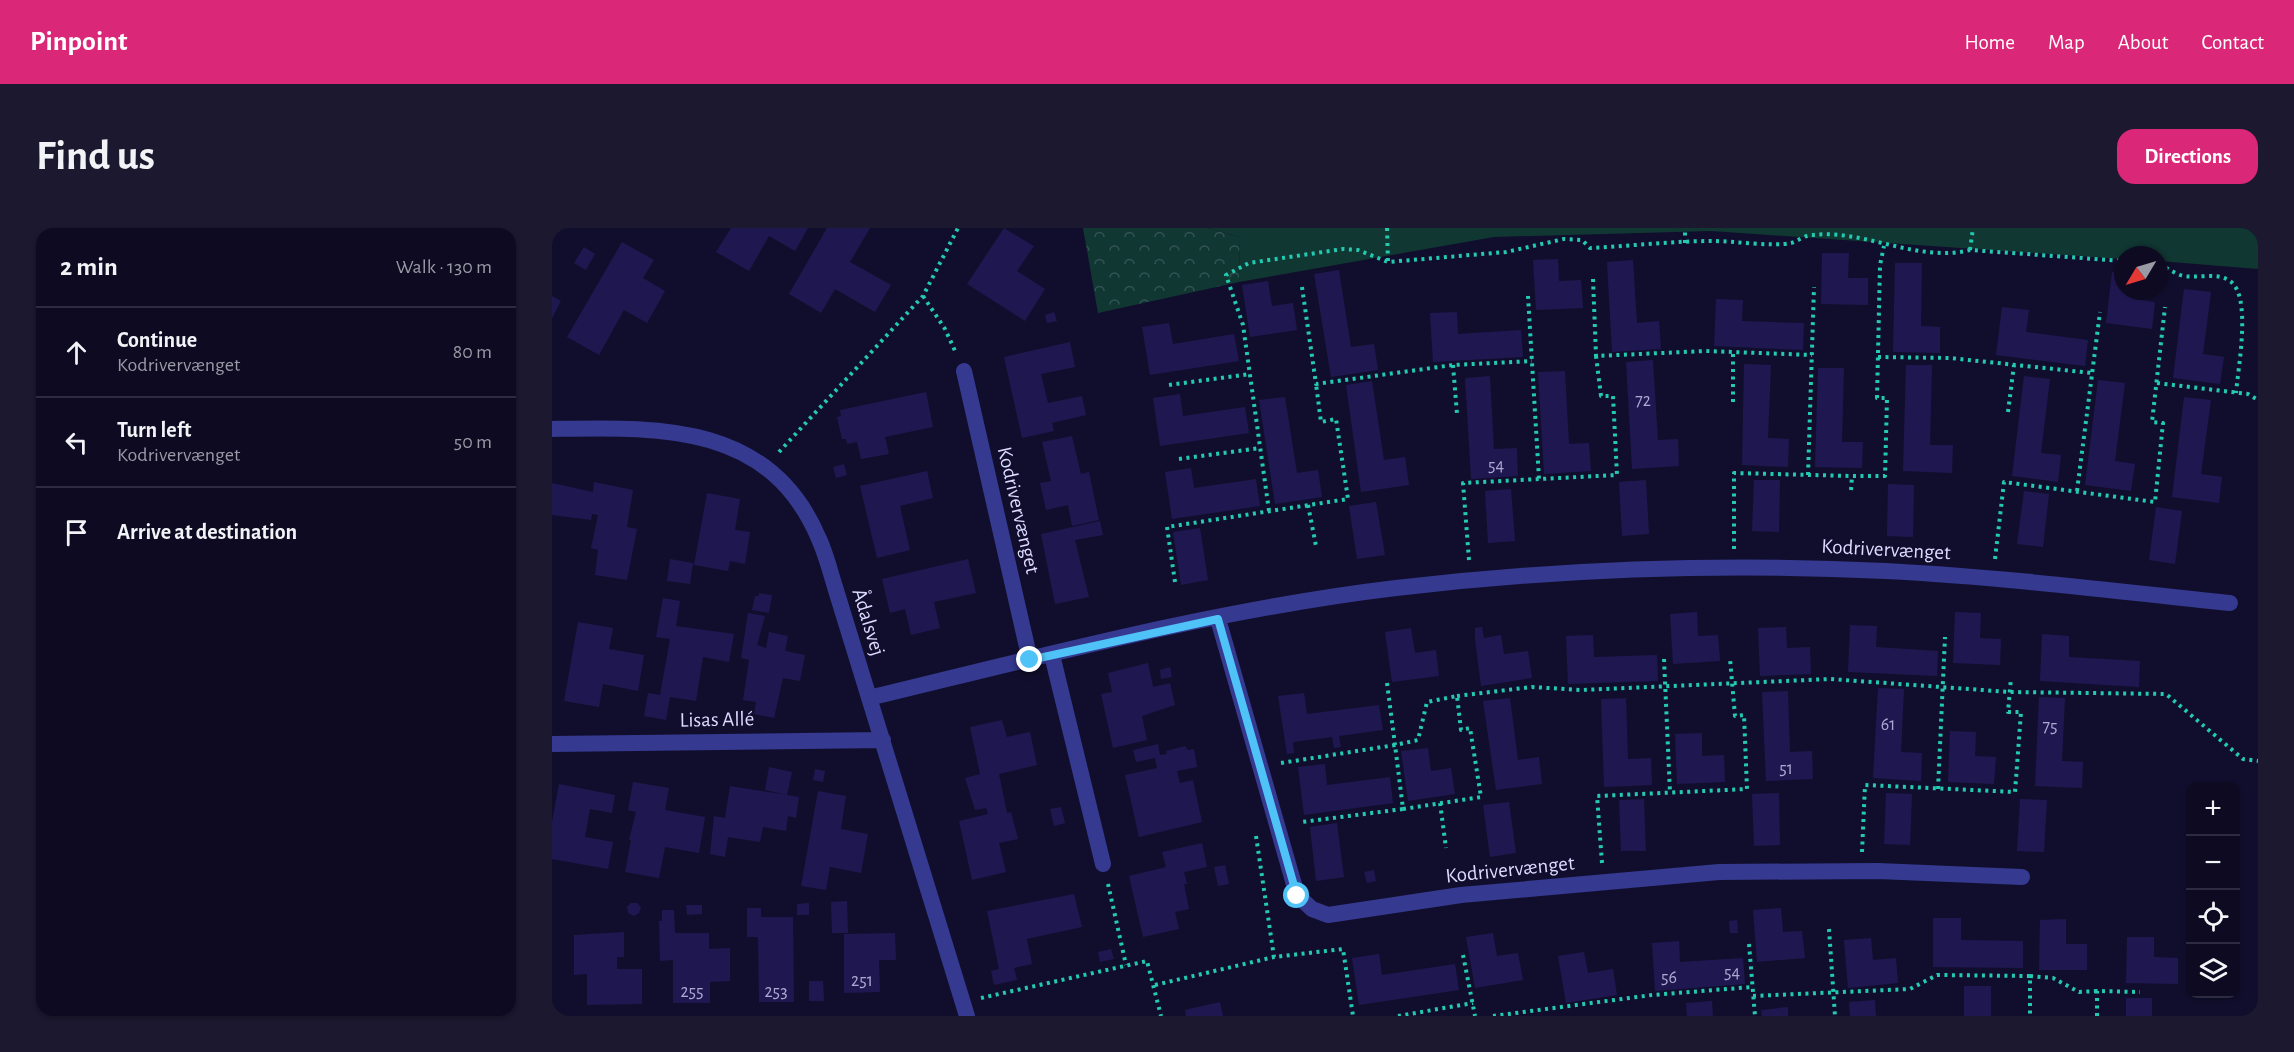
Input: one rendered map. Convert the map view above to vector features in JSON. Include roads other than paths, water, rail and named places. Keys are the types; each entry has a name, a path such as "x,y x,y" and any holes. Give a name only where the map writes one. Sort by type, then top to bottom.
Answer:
{"street":[{"name":"Kodrivervænget","path":"964,370 1030,660"},
{"name":"Ådalsvej","path":"552,429 671,431 706,438 742,452 765,468 795,498 819,538 965,1009"},
{"name":"Kodrivervænget","path":"869,698 1052,655 1325,598 1471,581 1586,573 1734,568 1885,571 1993,578 2230,603"},
{"name":"Kodrivervænget","path":"1218,619 1297,896 1312,909 1328,915 1461,895 1719,872 1862,871 2022,877"},
{"path":"1052,655 1103,864"},
{"name":"Lisas Allé","path":"552,744 883,740"}]}
